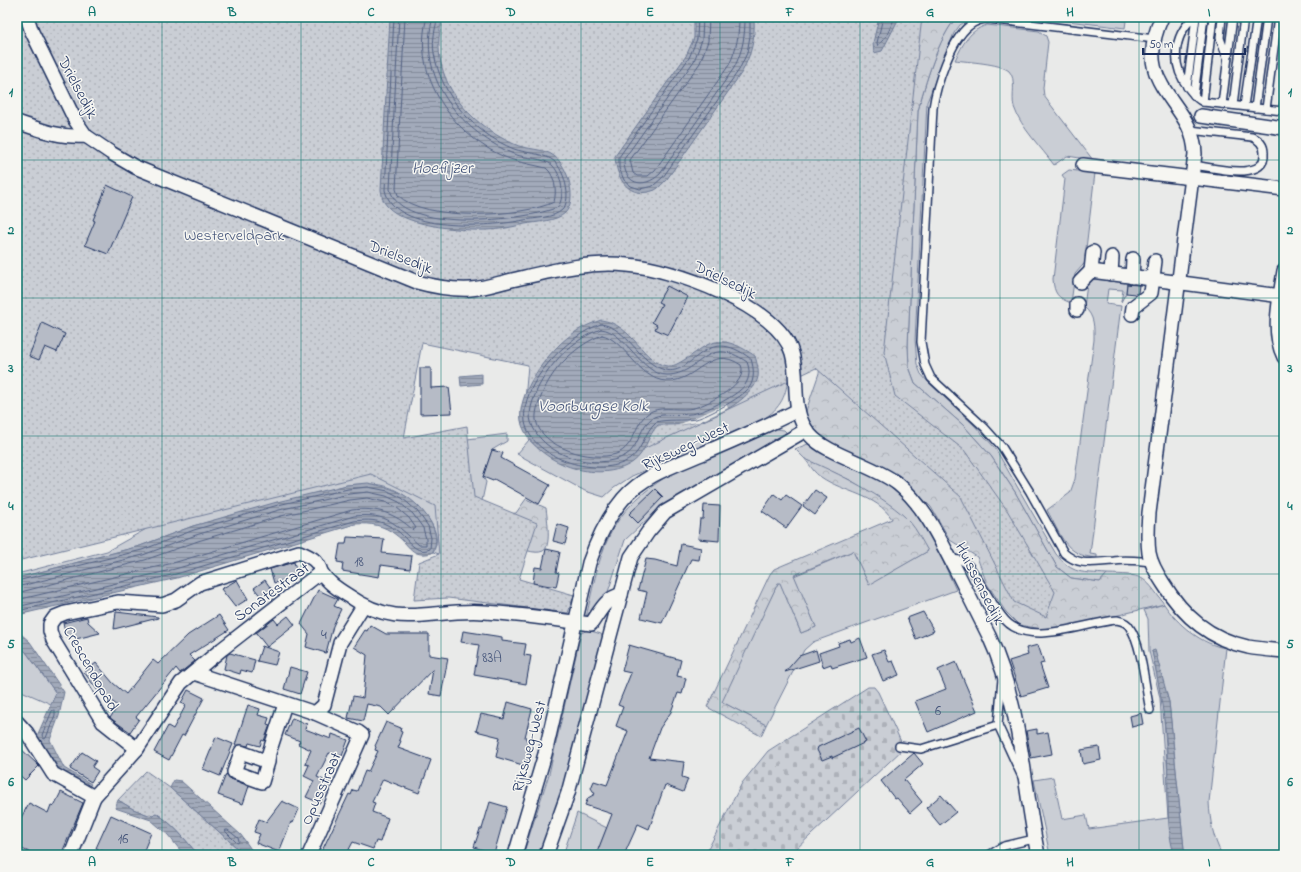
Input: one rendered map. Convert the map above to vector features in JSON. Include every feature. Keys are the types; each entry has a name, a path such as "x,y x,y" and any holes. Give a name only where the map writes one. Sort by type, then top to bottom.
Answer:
{"street":[{"name":"Drielsedijk","path":"27,17 32,32 66,101 86,136 135,166 417,282 435,287 473,289 563,268 597,263 658,269 686,278 718,291 740,303 770,321 779,329 788,342 794,358 795,390"},
{"path":"1162,17 1155,39 1154,61 1157,78 1190,130 1195,147 1149,513 1148,536 1152,562 1167,590 1182,612 1201,628 1221,638 1248,647 1284,651"},
{"path":"1201,116 1284,128"},
{"path":"17,122 47,133 73,137 86,136"},
{"path":"1083,165 1193,172 1284,189"},
{"path":"1092,272 1093,252"},
{"path":"1111,274 1112,257"},
{"path":"1132,277 1133,259"},
{"path":"1129,311 1151,293 1155,261"},
{"path":"1284,271 1278,332 1279,344 1284,358"},
{"path":"1080,282 1092,272 1281,296"},
{"name":"Huissensedijk","path":"795,390 798,410 806,430 820,444 862,464 898,484 914,500 932,525 950,559 990,636 1003,671 1014,718 1038,855"},
{"name":"Rijksweg-West","path":"515,855 545,754 589,563 596,544 609,519 624,498 652,476 772,424 798,410"},
{"path":"546,855 568,793 611,628 635,548 665,512 806,430"},
{"name":"Crescendopad","path":"137,749 103,722 54,640 50,631 50,624 55,617 65,613 118,602 162,605 176,600 200,583 299,552 313,558 319,564 321,572"},
{"name":"Sonatestraat","path":"94,797 137,749 181,683 321,572 326,581 363,606 377,612 393,615 414,616 484,611 576,622"},
{"path":"591,624 613,596 621,595"},
{"path":"194,673 315,713 324,705 340,643 363,606"},
{"path":"576,622 611,628"},
{"path":"268,762 268,753 286,704"},
{"name":"Opusstraat","path":"309,855 362,735 315,713"},
{"path":"17,722 27,733 53,774 94,797 71,855"}],"lane":[{"path":"1195,17 1183,29 1177,55 1177,70 1187,87 1194,95 1203,102 1283,111 1284,103"},
{"path":"1187,87 1195,17"},
{"path":"1194,95 1204,17"},
{"path":"1203,102 1213,17"},
{"path":"1222,17 1220,38 1228,59"},
{"path":"1222,104 1233,17"},
{"path":"1233,105 1244,17"},
{"path":"1244,106 1257,17"},
{"path":"1255,108 1267,17"},
{"path":"1266,109 1278,17"},
{"path":"1152,562 1115,560 1088,564 1070,559 1064,553 1030,492 1002,447 985,428 931,378 925,365 921,342 933,108 939,83 950,55 962,33 973,22 989,19 1155,39"},
{"path":"1190,130 1252,137 1261,142 1265,155 1260,166 1250,171 1193,172"},
{"path":"950,559 961,560 970,566 1006,620 1022,631 1052,632 1117,620 1130,627 1136,642 1150,710"},
{"path":"1003,671 998,725 1016,767 1026,784"},
{"path":"900,746 921,749 998,725"},
{"path":"989,855 1004,846 1034,839"}],"green space":[{"name":"Westerveldpark","path":"17,17 922,17 884,352 895,396 964,450 1007,510 1055,592 1046,617 1014,602 961,497 816,368 622,459 524,412 528,365 422,343 404,438 467,426 474,497 537,523 519,579 574,595 568,613 448,598 414,600 419,562 439,554 435,506 371,474 17,561"},
{"path":"905,17 957,17 950,26 938,49 928,75 918,111 908,346 909,367 915,383 963,425 991,456 1015,492 1057,567 1071,578 1100,582 1107,574 1128,575 1141,578 1151,587 1164,604 1053,631 1019,625 1006,612 987,584 977,557 950,540 931,507 905,482 890,471 864,457 836,446 817,433 805,414 819,373 823,342"},
{"path":"957,17 972,17 960,25 954,33 927,102 915,340 917,364 921,374 928,382 974,425 995,448 1056,554 1068,566 1078,571 1107,574 1100,582 1071,578 1057,567 1015,492 991,456 963,425 915,383 909,367 908,346 918,111 928,75 938,49 950,26"},
{"path":"1035,17 1101,17 1126,21 1125,28"},
{"path":"987,25 1039,31 1046,36 1048,42 1043,88 1044,96 1093,160 1067,156 1054,165 1026,130 1017,115 1013,103 1013,79 1009,71 998,66 955,60 967,38 976,30"},
{"path":"1069,170 1095,173 1085,257 1089,258 1075,274 1071,303 1058,295 1054,288 1053,279 1065,179 1062,175"},
{"path":"1093,277 1127,280 1126,293 1121,302 1123,290 1108,289 1106,304 1121,306 1090,554 1097,555 1097,558 1086,556 1071,549 1065,543 1047,510 1070,493 1075,479 1094,340 1094,326 1092,318 1088,310 1084,307 1087,284"},
{"path":"789,373 782,400 769,415 762,420 632,476 604,497 585,491 517,454 529,440 541,451 648,440"},
{"path":"777,429 784,430 786,432 785,436 744,462 654,513 625,540 607,595 596,614 586,618 596,572 602,553 619,519 632,504 669,475"},
{"path":"507,434 507,441 492,450 483,477 486,482 480,510 444,442"},
{"path":"808,444 821,452 863,470 898,494 922,521 931,536 956,590 813,642 804,650 766,725 722,702 722,697 778,583 780,582 801,633 816,627 794,576 853,551 869,584 928,551 893,508 852,481 805,459 795,449"},
{"path":"805,459 846,478 888,503 910,522 928,551 869,585 853,551 794,575 816,627 801,633 780,583 778,583 722,702 766,725 761,736 707,707 770,574 774,569 892,519 877,504 869,499 830,482 819,475"},
{"path":"335,463 435,488 439,554 433,552 436,543 435,533 431,523 417,505 399,492 386,486 375,484 358,484 347,485 193,526 140,546 17,578 17,574 107,551 173,514"},
{"path":"526,499 546,508 548,538 546,548 540,552 532,552 512,546 508,514 516,513"},
{"path":"1164,604 1169,612 1183,626 1199,638 1208,643 1226,648 1209,802 1212,829 1222,855 1187,855 1184,849 1169,702 1152,651 1163,703 1173,850 1175,855 1050,855 1034,780 1053,777 1062,819 1086,815 1089,829 1168,818 1160,698 1149,651 1148,619 1144,610"},
{"path":"588,630 601,634 603,638 564,783 541,855 523,855 549,774 581,633"},
{"path":"17,645 26,652 56,693 51,704 17,689"},
{"path":"868,687 874,687 878,692 903,746 903,749 796,849 800,855 705,855 742,783 768,751"},
{"path":"146,771 170,788 236,847 241,855 198,855 162,817 156,813 151,816 133,809 118,800"},
{"path":"577,813 607,828 596,855 563,855"}],"water":[{"name":"Hoefijzer","path":"390,17 443,17 439,38 440,57 445,76 453,93 465,109 479,123 496,135 519,146 550,153 559,161 570,183 571,200 565,213 557,218 540,222 491,230 475,230 446,228 416,222 402,217 391,210 382,198 381,190"},
{"path":"694,17 754,17 753,39 748,58 742,72 660,187 646,192 631,190 621,180 615,156 686,56 694,38"},
{"path":"879,17 905,17 898,20 882,51 874,53 873,43"},
{"name":"Voorburgse Kolk","path":"601,320 612,323 621,328 651,358 667,366 671,366 690,357 704,347 713,343 726,342 738,346 755,356 758,377 755,385 733,406 706,420 678,425 658,425 651,434 641,454 633,462 619,469 603,472 586,471 570,467 554,460 540,450 529,438 522,425 521,414 523,401 535,375 553,351 574,333 585,326"},
{"path":"482,374 482,384 461,386 460,376"},
{"path":"368,483 400,493 411,500 424,512 436,536 432,553 420,554 415,552 396,535 382,527 372,524 355,524 177,578 22,614 18,628 21,634 30,642 64,692 59,716 50,740 64,768 91,784 87,790 55,769 37,736 56,693 26,652 17,645 17,578 140,546 193,526 277,502 347,485"},
{"path":"1155,650 1169,702 1184,849 1187,855 1175,855 1170,834 1168,762 1161,701 1152,651"},
{"path":"174,780 181,781 241,835 255,855 241,855 236,847 170,788"},
{"path":"118,800 133,809 151,816 156,813 162,817 198,855 184,855 168,835 151,820 115,808"}],"pier":[{"path":"726,404 728,408 699,422 678,425"}],"building":[{"path":"107,185 132,197 108,254 85,245"},
{"path":"1127,284 1139,285 1138,293 1126,293"},
{"path":"667,286 688,297 668,335 655,329 657,325 652,322 662,304 658,302"},
{"path":"42,323 65,334 57,352 45,347 39,360 29,356"},
{"path":"420,368 431,368 431,388 449,387 452,413 420,414"},
{"path":"492,450 503,453 501,458 550,485 539,504 494,479 493,481 483,477"},
{"path":"655,489 663,497 638,523 629,514"},
{"path":"815,490 827,498 815,515 803,506"},
{"path":"774,494 782,500 786,495 802,506 786,528 762,511"},
{"path":"704,505 720,506 719,541 698,539 700,519 703,519"},
{"path":"557,524 569,528 565,544 553,541"},
{"path":"347,537 384,539 382,553 412,556 410,569 381,565 379,577 342,571 343,563 337,562 340,544 346,544"},
{"path":"681,544 701,548 699,560 691,559 662,623 641,618 647,592 638,590 646,559 677,566"},
{"path":"546,549 560,552 556,572 559,573 556,587 533,583 535,567 542,568"},
{"path":"294,562 298,576 274,583 270,569"},
{"path":"237,580 248,599 235,607 221,589"},
{"path":"265,580 272,590 262,598 254,588"},
{"path":"318,590 338,599 334,606 341,609 333,626 326,653 306,647 309,634 301,624"},
{"path":"116,612 158,617 158,618 114,629"},
{"path":"923,612 934,631 916,639 907,618"},
{"path":"219,615 229,630 189,655 195,661 180,673 176,668 136,717 139,719 130,732 110,718 118,706 98,691 84,672 96,663 113,683 126,694 153,660 158,664 188,635"},
{"path":"288,616 295,625 267,647 256,633 274,619 278,624"},
{"path":"87,617 88,622 100,633 76,639 75,635 66,637 63,623"},
{"path":"370,625 386,634 429,634 429,655 448,658 441,696 429,694 433,669 389,715 381,707 367,704 363,721 348,718 353,696 363,698 367,655 354,647"},
{"path":"463,631 502,637 502,641 526,644 524,655 531,656 526,684 474,675 479,645 461,642"},
{"path":"860,638 867,657 832,668 831,664 823,667 819,653 839,646 838,643 850,639 851,642"},
{"path":"629,645 681,660 677,676 686,678 682,694 678,693 671,712 660,728 649,758 684,762 682,777 688,779 683,792 665,785 649,829 638,824 624,855 596,855 612,814 585,805 588,798 595,794 591,788 594,781 607,785 628,731 616,726 623,707 618,705 631,673 622,671"},
{"path":"1038,645 1044,663 1040,664 1048,688 1021,696 1009,661 1028,655 1026,648"},
{"path":"262,646 279,652 275,665 257,661"},
{"path":"816,650 819,661 785,672 799,656"},
{"path":"884,650 889,662 893,661 899,675 883,681 872,654"},
{"path":"230,653 255,660 252,673 241,670 240,674 224,669 227,655"},
{"path":"956,662 977,711 928,732 915,701 946,689 938,670"},
{"path":"290,667 307,672 300,694 284,689"},
{"path":"188,690 204,698 184,736 182,735 169,760 154,752 168,726 173,729 186,705 181,703"},
{"path":"508,702 532,709 525,737 530,746 526,766 496,757 500,737 476,731 481,714 504,719"},
{"path":"248,705 260,709 258,715 269,718 267,724 270,725 264,741 262,740 260,746 249,743 248,746 235,745"},
{"path":"1141,713 1143,724 1132,727 1130,716"},
{"path":"292,718 307,724 305,729 331,739 332,734 348,740 342,756 329,753 317,777 330,783 320,803 306,797 314,781 304,776 309,765 305,764 311,750 298,744 300,741 285,735"},
{"path":"386,722 401,728 400,731 402,732 399,740 401,741 398,748 431,760 419,793 383,779 372,802 375,803 372,812 388,818 380,842 376,841 373,849 353,842 346,855 320,855 349,794 351,795 353,790 357,791 365,771 368,772 378,751 375,750 375,746"},
{"path":"859,728 866,742 832,758 832,756 822,760 817,750 818,747"},
{"path":"1037,729 1037,734 1048,732 1052,754 1031,758 1026,731"},
{"path":"216,737 233,744 220,776 203,769"},
{"path":"17,745 39,766 25,780 17,773"},
{"path":"1099,747 1101,760 1083,764 1081,750"},
{"path":"82,752 96,761 92,767 98,771 91,782 70,769"},
{"path":"914,753 923,764 904,780 922,802 910,813 897,798 895,799 881,781"},
{"path":"226,774 231,779 249,786 243,804 218,795"},
{"path":"61,792 83,803 61,855 36,855 17,847 17,825 29,803 48,813 51,805 54,806"},
{"path":"941,795 956,812 940,825 926,808"},
{"path":"282,801 299,809 293,823 291,822 279,852 256,843 260,834 254,832 259,819 266,822"},
{"path":"490,802 507,807 494,854 474,847 480,829 482,829"},
{"path":"111,815 151,833 142,855 112,855 96,848"}]}
